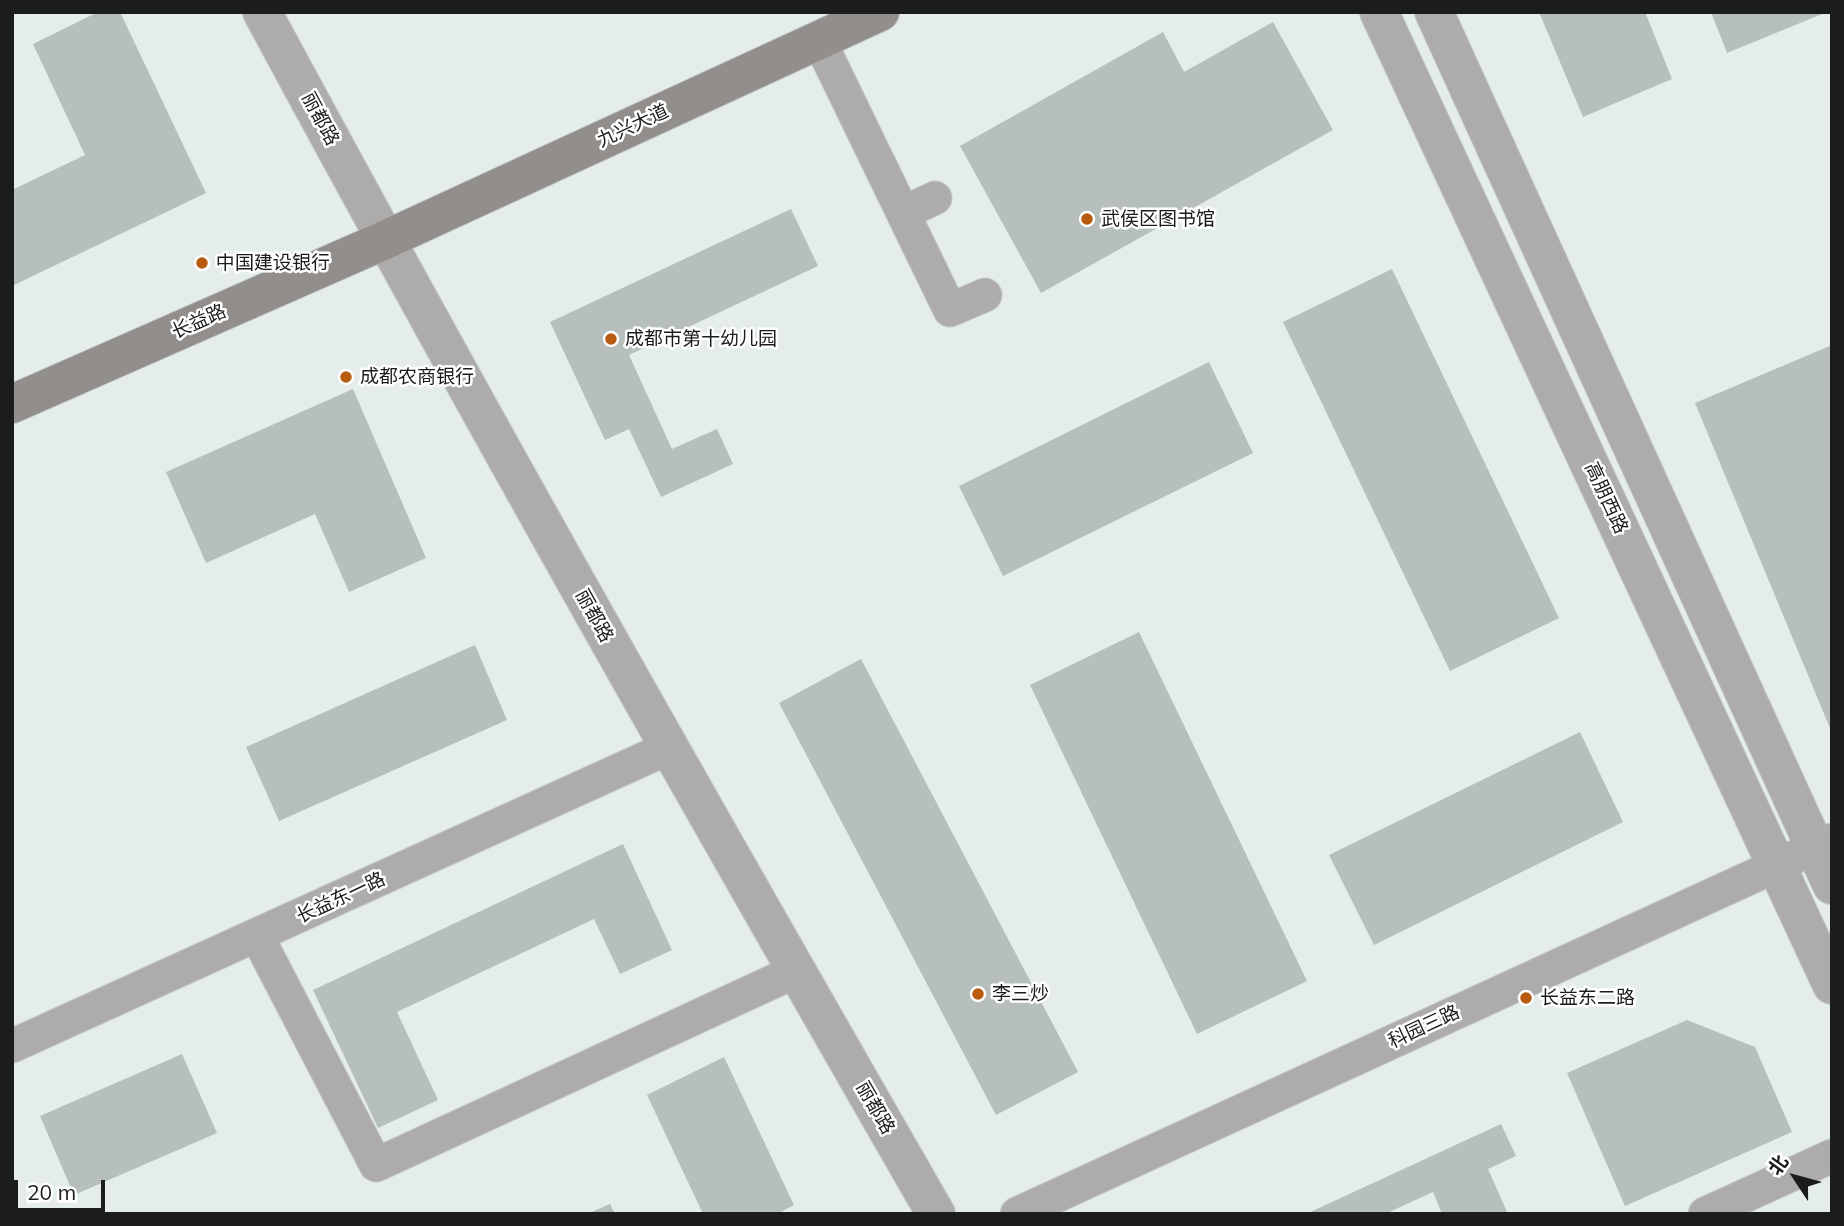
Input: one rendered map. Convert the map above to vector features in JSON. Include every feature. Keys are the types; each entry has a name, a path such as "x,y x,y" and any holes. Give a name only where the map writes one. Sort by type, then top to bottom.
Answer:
{"main road":[{"name":"九兴大道","path":"385,240 880,12"},
{"name":"长益路","path":"12,404 385,240"}],"street":[{"name":"丽都路","path":"262,12 385,240 668,748 936,1214"},
{"name":"高朋西路","path":"1379,12 1832,985"},
{"path":"1434,12 1823,844 1832,885"},
{"path":"819,40 950,310 985,295"},
{"path":"903,213 935,198"},
{"name":"长益东一路","path":"12,1046 668,748"},
{"name":"科园三路","path":"1017,1214 1823,844"},
{"path":"257,936 376,1165 796,971"},
{"path":"1705,1214 1832,1156"}],"building":[{"path":"98,12 120,12 206,193 12,286 12,190 85,155 33,44"},
{"path":"1539,12 1645,12 1672,79 1583,117"},
{"path":"1711,12 1827,12 1727,53"},
{"name":"武侯区图书馆","path":"1273,22 1333,130 1041,293 960,146 1163,32 1184,72"},
{"name":"成都市第十幼儿园","path":"791,209 818,266 629,355 672,449 717,429 733,464 661,497 629,429 605,440 550,322"},
{"path":"1392,269 1559,618 1450,671 1283,322"},
{"path":"1832,345 1832,733 1695,403"},
{"path":"1209,362 1253,453 1003,576 959,486"},
{"path":"353,389 426,558 349,592 315,514 206,563 166,472"},
{"path":"1139,632 1307,981 1197,1034 1030,685"},
{"path":"475,645 507,720 279,821 246,747"},
{"path":"861,659 1078,1072 996,1115 779,703"},
{"path":"1580,732 1623,822 1374,945 1329,855"},
{"path":"623,844 672,950 620,974 594,919 397,1012 438,1100 378,1128 313,990"},
{"path":"1687,1020 1755,1047 1792,1132 1625,1206 1567,1073"},
{"path":"182,1054 217,1133 74,1195 40,1116"},
{"path":"724,1057 794,1205 777,1214 703,1214 647,1095"},
{"path":"1501,1124 1516,1156 1488,1169 1508,1214 1442,1214 1433,1192 1385,1214 1306,1214"},
{"path":"610,1204 615,1214 587,1214"}],"place":[{"name":"武侯区图书馆","path":"1087,219"},
{"name":"中国建设银行","path":"202,263"},
{"name":"成都市第十幼儿园","path":"611,339"},
{"name":"成都农商银行","path":"346,377"},
{"name":"李三炒","path":"978,994"},
{"name":"长益东二路","path":"1526,998"}]}
